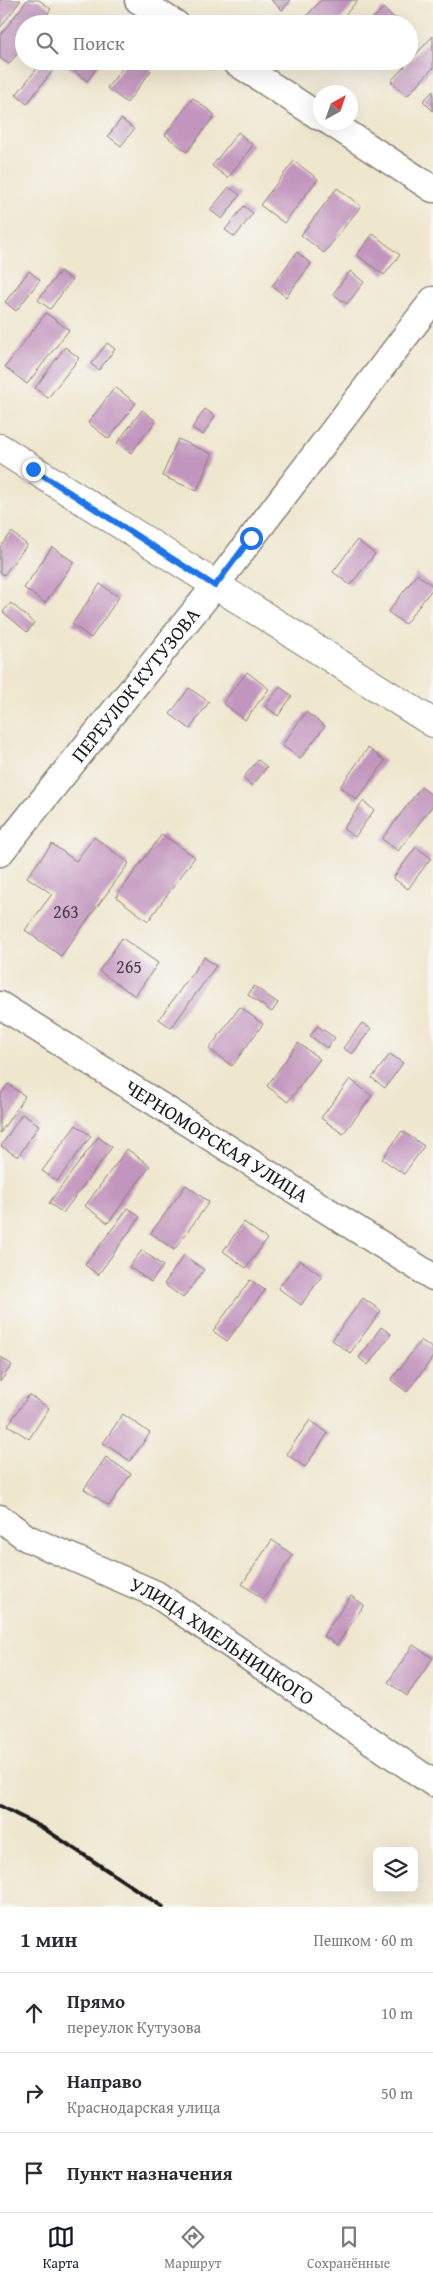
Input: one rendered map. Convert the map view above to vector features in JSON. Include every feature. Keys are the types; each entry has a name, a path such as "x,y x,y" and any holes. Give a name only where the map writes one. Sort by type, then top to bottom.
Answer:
{"street":[{"path":"138,0 162,15"},
{"path":"248,70 313,112"},
{"path":"342,130 433,189"},
{"name":"ПЕРЕУЛОК КУТУЗОВА","path":"0,853 215,586 433,300"},
{"path":"0,448 433,723"},
{"name":"ЧЕРНОМОРСКАЯ УЛИЦА","path":"0,1005 433,1278"},
{"name":"УЛИЦА ХМЕЛЬНИЦКОГО","path":"0,1518 27,1538 156,1594 433,1783"}],"building":[{"path":"0,0 21,0 0,28"},
{"path":"27,0 39,0 51,9 47,15 16,15"},
{"path":"271,0 291,0 282,10"},
{"path":"321,0 358,0 345,15 307,15"},
{"path":"383,8 390,15 376,15"},
{"path":"15,16 15,56 9,64 0,58 0,36"},
{"path":"433,36 433,68 407,96 391,81 401,70 418,70 418,52"},
{"path":"36,70 53,70 27,104 16,95"},
{"path":"72,70 95,70 87,81"},
{"path":"121,70 151,71 127,103 107,88"},
{"path":"433,91 433,111 423,101"},
{"path":"193,98 215,115 187,152 165,135"},
{"path":"121,119 134,129 121,146 108,136"},
{"path":"238,132 253,145 228,178 212,166"},
{"path":"294,161 318,179 284,223 260,205"},
{"path":"229,187 240,195 222,219 210,210"},
{"path":"337,188 361,206 324,253 301,235"},
{"path":"244,206 253,213 235,237 225,230"},
{"path":"373,234 400,255 384,275 357,255"},
{"path":"297,252 311,264 286,297 272,286"},
{"path":"29,271 40,280 16,311 5,302"},
{"path":"60,271 72,280 50,309 38,300"},
{"path":"350,271 364,282 347,304 333,294"},
{"path":"46,313 69,330 27,384 5,367"},
{"path":"107,343 115,349 99,370 91,364"},
{"path":"65,347 79,358 48,398 35,388"},
{"path":"115,387 136,403 109,439 88,423"},
{"path":"205,409 215,416 203,435 192,428"},
{"path":"142,410 156,421 131,453 117,443"},
{"path":"178,439 212,454 197,491 162,476"},
{"path":"12,532 27,545 4,575 0,572 0,547"},
{"path":"357,540 375,554 350,585 333,572"},
{"path":"52,547 74,562 45,603 24,588"},
{"path":"417,574 433,586 433,588 405,624 388,612"},
{"path":"100,584 119,597 91,638 72,624"},
{"path":"11,603 34,623 27,632 3,612"},
{"path":"247,672 269,689 245,720 223,703"},
{"path":"280,687 292,696 278,716 265,706"},
{"path":"189,688 209,702 190,729 170,714"},
{"path":"306,712 325,726 300,759 282,745"},
{"path":"368,748 385,761 357,800 340,787"},
{"path":"258,760 267,767 252,786 243,778"},
{"path":"421,787 433,796 433,805 398,851 382,839"},
{"path":"363,801 374,810 355,837 343,829"},
{"path":"162,834 195,857 148,921 116,897"},
{"path":"94,837 129,863 61,956 25,930 52,894 27,877 52,844 76,861"},
{"path":"416,847 431,858 408,889 393,878"},
{"path":"122,938 158,963 135,996 99,971"},
{"path":"204,957 216,966 171,1028 159,1019"},
{"path":"254,986 278,1003 272,1012 248,995"},
{"path":"240,1007 263,1024 232,1066 209,1049"},
{"path":"362,1023 371,1029 352,1054 343,1048"},
{"path":"318,1026 335,1038 327,1048 310,1036"},
{"path":"298,1043 320,1059 288,1102 267,1086"},
{"path":"390,1054 403,1063 385,1088 372,1078"},
{"path":"350,1079 372,1096 343,1134 321,1118"},
{"path":"8,1084 25,1096 0,1133 0,1096"},
{"path":"22,1114 39,1125 18,1157 1,1146"},
{"path":"76,1125 91,1136 57,1181 42,1171"},
{"path":"402,1131 424,1146 404,1174 382,1159"},
{"path":"98,1137 112,1147 63,1213 49,1203"},
{"path":"127,1149 150,1166 108,1223 85,1206"},
{"path":"186,1185 209,1202 174,1250 151,1233"},
{"path":"128,1208 140,1217 98,1275 85,1265"},
{"path":"244,1222 267,1239 246,1268 223,1251"},
{"path":"142,1250 163,1266 151,1282 129,1267"},
{"path":"184,1255 204,1270 183,1298 164,1284"},
{"path":"300,1260 322,1276 301,1305 278,1288"},
{"path":"250,1280 265,1290 227,1341 213,1331"},
{"path":"363,1298 381,1311 350,1353 332,1340"},
{"path":"381,1327 391,1334 368,1365 359,1358"},
{"path":"421,1340 433,1349 433,1357 407,1392 391,1380"},
{"path":"0,1358 12,1365 0,1382"},
{"path":"29,1395 49,1408 29,1439 8,1425"},
{"path":"123,1414 150,1433 130,1461 103,1443"},
{"path":"310,1420 328,1433 305,1467 286,1454"},
{"path":"106,1457 131,1474 109,1506 84,1489"},
{"path":"272,1540 293,1555 263,1599 242,1584"},
{"path":"351,1596 364,1605 337,1645 323,1636"},
{"path":"413,1645 433,1658 407,1696 388,1682"}],"railway":[{"path":"0,1806 43,1828 163,1907"}],"route":[{"path":"33,469 215,586 251,538"}]}
